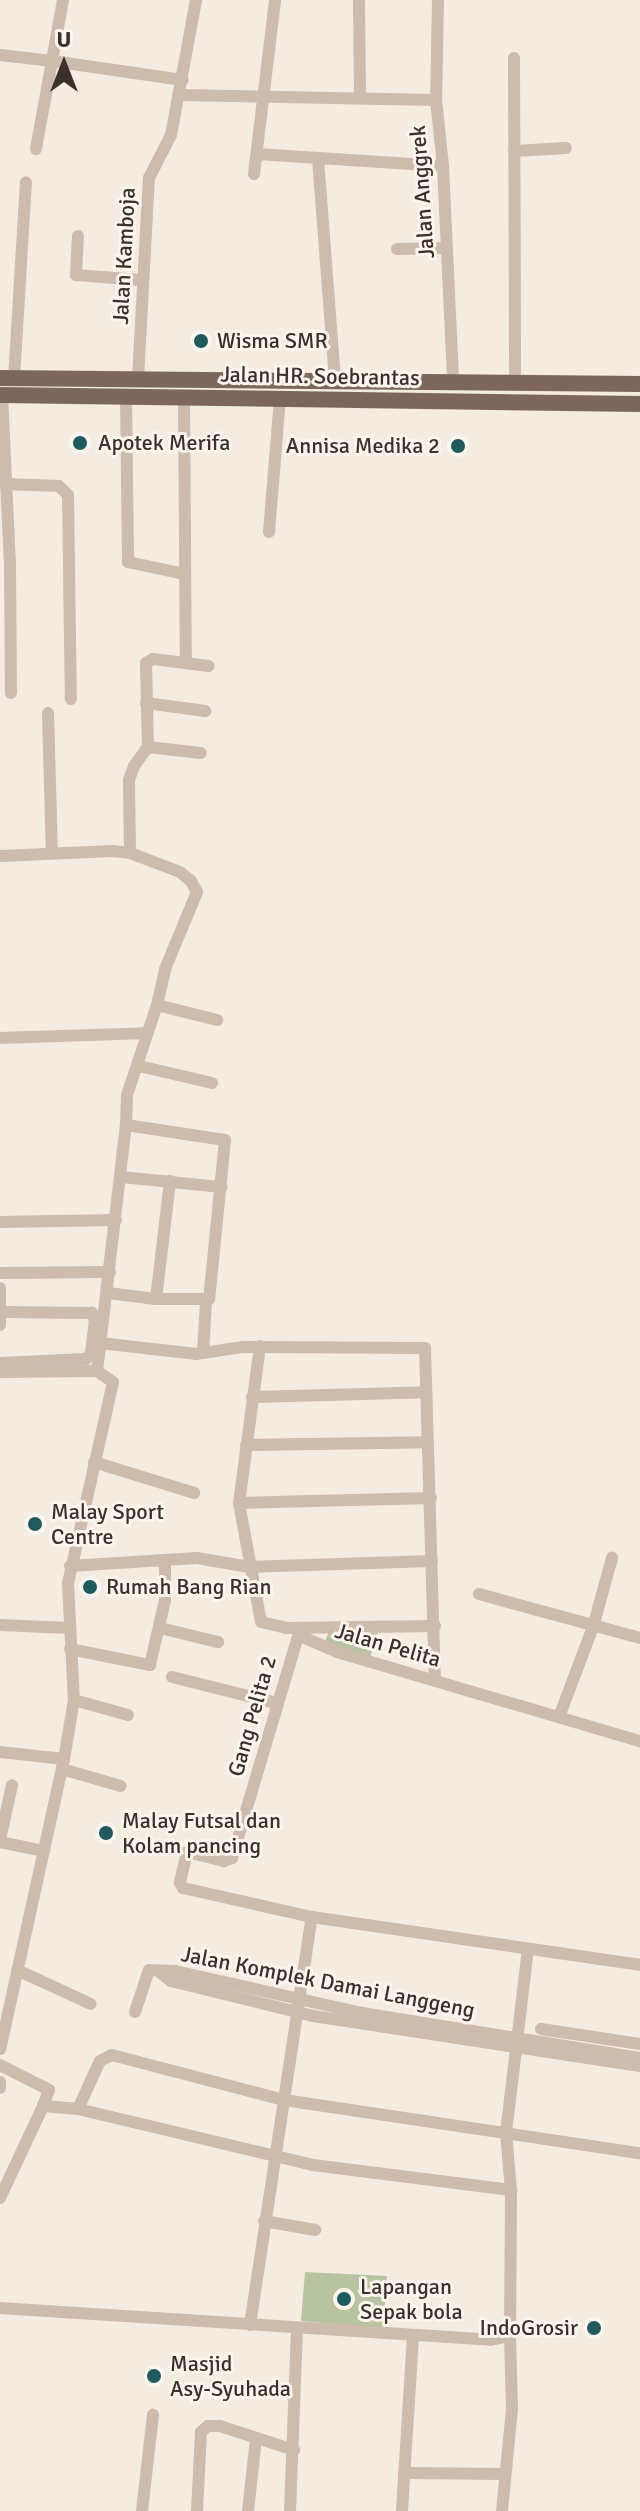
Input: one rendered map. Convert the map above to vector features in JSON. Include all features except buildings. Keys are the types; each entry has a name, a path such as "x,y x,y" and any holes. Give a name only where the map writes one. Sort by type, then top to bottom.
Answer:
{"main road":[{"name":"Jalan HR. Soebrantas","path":"4,386 138,379 282,392 637,402"},
{"name":"Jalan HR. Soebrantas","path":"4,386 126,396 184,397 282,392 335,381 640,384"}],"street":[{"path":"36,149 63,0"},
{"name":"Jalan Kamboja","path":"138,379 141,280 149,178 168,145 181,95 196,0"},
{"path":"254,174 275,0"},
{"path":"359,0 360,97"},
{"name":"Jalan Anggrek","path":"438,0 436,100 443,166 453,382"},
{"path":"0,55 183,80"},
{"path":"514,58 515,383"},
{"path":"181,95 436,100"},
{"path":"514,151 566,148"},
{"path":"257,154 443,166"},
{"path":"318,159 335,381"},
{"path":"11,693 4,386 26,182"},
{"path":"78,236 76,275 141,280"},
{"path":"397,249 446,248"},
{"path":"269,532 282,392"},
{"path":"126,396 128,562 184,574"},
{"path":"184,397 186,663"},
{"path":"4,484 59,486 68,495 71,699"},
{"path":"130,853 129,780 148,747 148,660 209,666"},
{"path":"146,703 205,711"},
{"path":"48,713 52,853"},
{"path":"148,747 201,753"},
{"path":"0,856 130,853 180,872 196,886 195,899 165,969 157,1005 125,1105 122,1177 97,1371"},
{"path":"157,1005 217,1020"},
{"path":"0,1038 147,1033"},
{"path":"139,1066 212,1083"},
{"path":"126,1125 222,1137 226,1146 206,1302 203,1353"},
{"path":"122,1177 221,1187"},
{"path":"156,1299 170,1181"},
{"path":"0,1222 116,1220"},
{"path":"0,1273 110,1272"},
{"path":"0,1288 0,1325"},
{"path":"108,1293 206,1302"},
{"path":"0,1312 92,1313 95,1321 91,1353 86,1359 0,1363"},
{"path":"100,1343 203,1353 260,1346 424,1346 435,1679"},
{"name":"Jalan Pelita","path":"260,1346 239,1503 261,1622 271,1627 297,1630 337,1652 640,1741"},
{"path":"0,1372 97,1371 113,1382 70,1566 69,1628 74,1700 63,1764 0,2049"},
{"path":"252,1397 426,1392"},
{"path":"246,1445 427,1442"},
{"path":"94,1462 194,1493"},
{"path":"239,1503 431,1498"},
{"path":"70,1566 212,1558 249,1567 432,1561"},
{"path":"559,1717 593,1627 612,1558"},
{"path":"70,1649 147,1666 152,1663 160,1628 165,1561"},
{"path":"479,1594 640,1638"},
{"path":"0,1625 69,1628"},
{"path":"297,1630 435,1626"},
{"path":"160,1628 218,1642"},
{"name":"Gang Pelita 2","path":"297,1630 232,1858 224,1861 187,1852 180,1883 183,1888 312,1917"},
{"path":"172,1677 276,1703"},
{"path":"74,1700 128,1715"},
{"path":"0,1752 63,1764 121,1786"},
{"path":"12,1785 0,1841 44,1851"},
{"path":"250,2325 296,2006 312,1917 640,1965"},
{"path":"502,2511 512,2409 511,2190 506,2133 528,1949"},
{"path":"17,1970 91,2004"},
{"name":"Jalan Komplek Damai Langgeng","path":"135,2012 149,1970 161,1973 175,1971 242,1994 296,2006 517,2042 640,2066"},
{"path":"541,2029 640,2044"},
{"path":"599,2052 601,2038"},
{"name":"Jalan Komplek Damai Langgeng","path":"517,2042 640,2058"},
{"path":"78,2109 100,2061 112,2055 284,2100 640,2153"},
{"path":"0,2065 37,2081 49,2090 0,2198"},
{"path":"0,2082 0,2088"},
{"path":"43,2106 78,2109 313,2165 511,2190"},
{"path":"264,2221 315,2230"},
{"path":"0,2308 491,2340 510,2336"},
{"path":"290,2511 297,2328"},
{"path":"402,2511 413,2335"},
{"path":"142,2511 153,2415"},
{"path":"197,2511 201,2432 208,2426 220,2426 294,2450"},
{"path":"248,2511 256,2438"},
{"path":"404,2473 504,2474"}],"green space":[{"path":"329,1632 378,1633 370,1657 324,1644"},
{"name":"Lapangan Sepak bola","path":"305,2272 387,2276 383,2328 301,2321"}],"place":[{"name":"Wisma SMR","path":"201,341"},
{"name":"Apotek Merifa","path":"80,443"},
{"name":"Annisa Medika 2","path":"458,446"},
{"name":"Malay Sport Centre","path":"35,1524"},
{"name":"Rumah Bang Rian","path":"90,1587"},
{"name":"Malay Futsal dan Kolam pancing","path":"106,1833"},
{"name":"Lapangan Sepak bola","path":"344,2299"},
{"name":"IndoGrosir","path":"594,2328"},
{"name":"Masjid Asy-Syuhada","path":"154,2376"}]}
